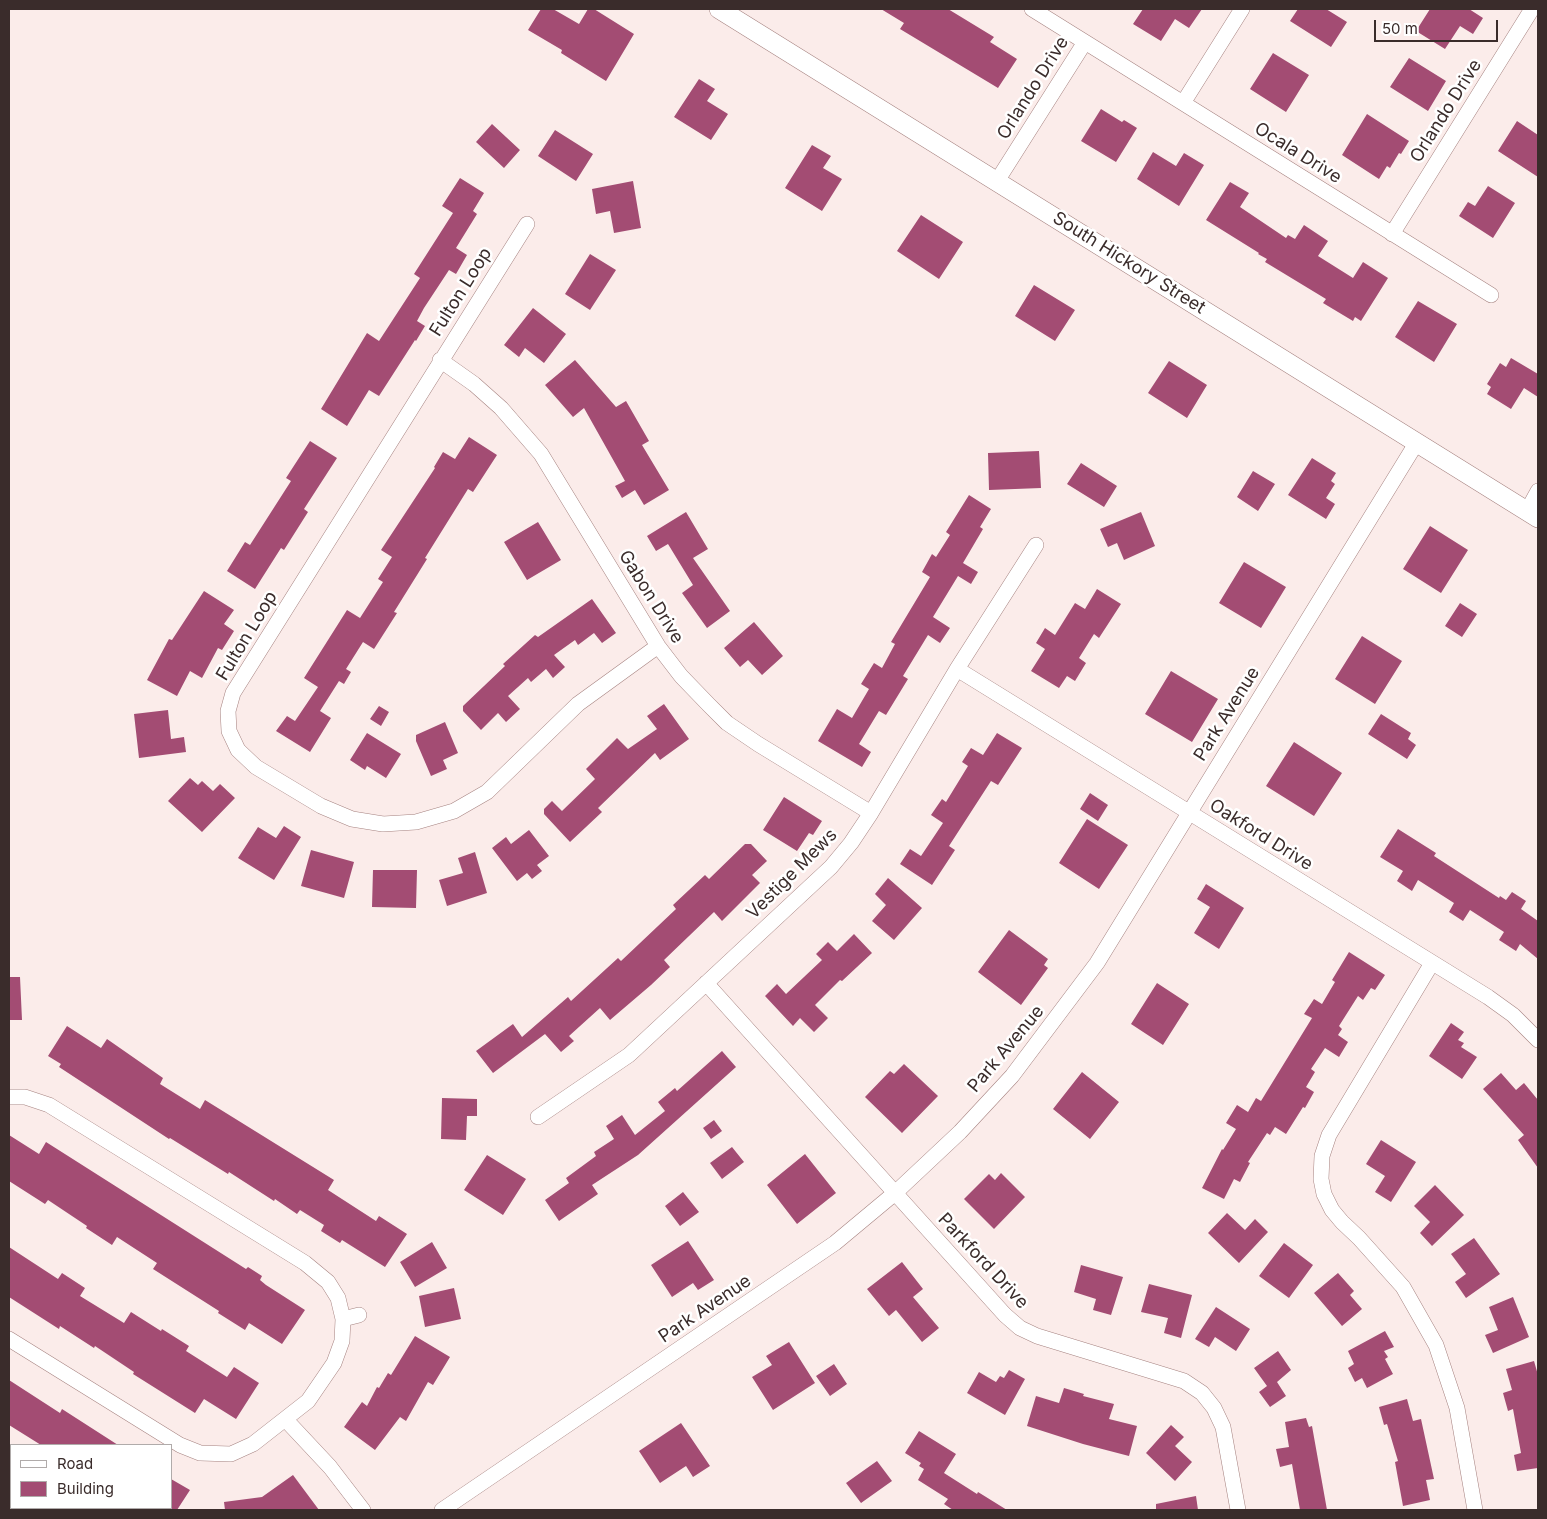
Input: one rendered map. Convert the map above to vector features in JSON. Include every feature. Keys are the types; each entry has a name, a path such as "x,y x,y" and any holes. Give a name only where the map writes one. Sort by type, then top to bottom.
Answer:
{"street":[{"name":"South Hickory Street","path":"719,9 1532,514"},
{"name":"Orlando Drive","path":"997,181 1085,42 1032,9"},
{"path":"1183,103 1242,9"},
{"name":"Orlando Drive","path":"1392,234 1532,9"},
{"name":"Ocala Drive","path":"1085,42 1491,295"},
{"name":"Fulton Loop","path":"527,224 233,693 228,712 229,731 238,750 256,767 320,806 352,819 383,824 416,822 454,811 487,792 578,704 658,646"},
{"name":"Gabon Drive","path":"440,360 474,384 501,408 541,454 658,646 681,676 728,723 758,744 871,813"},
{"name":"Park Avenue","path":"442,1510 835,1242 895,1193 960,1132 1012,1076 1097,963 1417,442"},
{"path":"1532,514 1538,491"},
{"name":"Vestige Mews","path":"538,1117 629,1055 831,867 851,843 871,813 957,669 1036,545"},
{"name":"Oakford Drive","path":"957,669 1488,996 1513,1015 1538,1040"},
{"path":"1432,962 1329,1136 1322,1156 1321,1179 1324,1194 1332,1210 1403,1288 1436,1345 1457,1408 1474,1510"},
{"name":"Parkford Drive","path":"706,982 1005,1315 1020,1328 1037,1336 1184,1381 1202,1393 1214,1408 1223,1427 1238,1510"},
{"path":"9,1098 25,1097 49,1105 305,1263 328,1282 338,1298 343,1319 342,1340 334,1363 308,1401 253,1444 232,1454 200,1453 180,1446 9,1339"},
{"path":"343,1319 359,1316"},
{"path":"286,1420 330,1467 363,1510"}],"building":[{"path":"541,9 553,9 579,24 588,9 594,9 634,34 606,81 561,53 562,50 528,30"},
{"path":"881,9 948,9 994,37 990,42 1017,59 998,88 900,29 904,23"},
{"path":"1143,9 1202,9 1189,28 1175,19 1161,41 1133,24"},
{"path":"1298,9 1326,9 1347,22 1331,47 1290,21"},
{"path":"1430,9 1469,9 1483,18 1473,34 1460,26 1445,49 1416,31"},
{"path":"1273,53 1309,75 1286,112 1250,89"},
{"path":"1409,58 1446,81 1428,111 1390,87"},
{"path":"699,79 715,89 707,101 728,114 711,140 674,117"},
{"path":"1101,109 1122,122 1124,120 1137,128 1116,162 1081,141"},
{"path":"1367,114 1409,141 1390,168 1387,166 1379,179 1342,155"},
{"path":"1517,121 1538,135 1538,177 1498,151"},
{"path":"492,124 520,150 504,168 476,142"},
{"path":"555,130 593,154 576,181 538,156"},
{"path":"812,145 831,156 823,168 842,179 822,211 785,188"},
{"path":"1153,152 1176,166 1184,153 1204,165 1179,206 1137,179"},
{"path":"460,178 484,193 473,211 477,214 456,248 467,255 456,274 449,270 424,308 417,321 425,326 379,396 369,390 347,426 321,409 367,333 379,341 420,278 414,274 453,213 442,206"},
{"path":"633,181 641,228 614,233 610,211 596,214 592,189"},
{"path":"1230,182 1249,193 1240,207 1286,238 1288,235 1295,239 1304,225 1328,241 1318,256 1353,278 1363,262 1388,278 1361,321 1355,317 1353,321 1323,303 1326,299 1265,262 1267,259 1259,253 1206,220"},
{"path":"1488,186 1515,203 1493,238 1459,216 1468,202 1475,206"},
{"path":"921,215 963,242 939,279 897,251"},
{"path":"590,254 616,270 590,310 565,294"},
{"path":"1034,285 1075,310 1055,341 1015,316"},
{"path":"1418,301 1457,324 1434,362 1395,337"},
{"path":"533,308 566,334 544,363 525,348 519,357 504,345"},
{"path":"1511,358 1538,374 1538,397 1524,388 1511,409 1487,394 1491,387 1487,384 1500,363 1506,367"},
{"path":"575,360 616,407 626,401 649,441 642,445 669,490 644,505 635,490 622,498 615,486 625,481 584,408 573,417 545,385"},
{"path":"1169,361 1207,385 1187,418 1148,393"},
{"path":"469,437 497,455 473,492 468,489 425,558 427,559 394,612 397,613 374,649 363,642 346,669 351,672 344,684 339,681 320,711 331,718 310,752 276,731 287,716 295,721 318,687 304,678 347,610 360,618 383,582 378,579 392,557 381,550 435,468 443,452 455,459"},
{"path":"310,441 337,458 304,509 308,512 284,550 281,548 255,589 227,571 245,542 250,545 291,481 286,478"},
{"path":"1039,451 1041,488 989,490 988,453"},
{"path":"1312,458 1336,473 1331,481 1335,484 1326,498 1335,504 1326,519 1288,495"},
{"path":"1081,463 1117,486 1104,507 1067,484"},
{"path":"1253,471 1275,484 1258,511 1237,497"},
{"path":"969,495 991,509 980,527 983,529 963,563 978,572 971,584 958,576 933,617 950,628 940,643 928,635 903,676 908,679 886,715 879,711 859,744 871,752 862,767 818,741 837,709 852,718 869,689 861,684 874,663 882,668 895,644 891,642 930,577 922,572 932,554 936,557 950,535 946,532"},
{"path":"686,512 708,549 693,558 730,611 707,628 682,593 693,585 668,544 656,551 647,536"},
{"path":"1141,512 1155,546 1124,560 1117,543 1108,547 1100,529"},
{"path":"538,522 561,560 527,580 504,542"},
{"path":"1430,526 1468,550 1441,593 1403,569"},
{"path":"1244,562 1286,587 1261,628 1219,603"},
{"path":"1097,589 1121,604 1099,638 1094,634 1079,658 1086,663 1075,681 1067,676 1059,688 1031,671 1045,649 1036,643 1045,628 1055,635 1075,603 1085,609"},
{"path":"204,591 234,610 224,624 234,631 222,650 218,648 202,678 190,671 177,696 147,680 169,639 172,640"},
{"path":"592,599 616,633 602,643 594,633 578,645 575,640 554,655 565,667 553,678 546,669 531,682 528,678 508,696 520,709 506,722 498,713 481,730 463,711 463,706 505,666 503,664 535,635 538,637"},
{"path":"1460,603 1477,614 1462,637 1445,626"},
{"path":"754,622 783,656 762,675 748,660 740,667 724,648"},
{"path":"1362,636 1402,661 1375,704 1335,679"},
{"path":"1171,671 1218,699 1192,742 1145,714"},
{"path":"664,704 689,739 660,760 655,753 598,808 602,812 570,842 544,814 544,809 552,801 562,811 595,779 586,769 617,738 628,749 657,729 647,716"},
{"path":"379,706 389,712 381,726 370,719"},
{"path":"168,710 171,739 184,737 186,752 139,758 134,714"},
{"path":"1381,714 1411,733 1408,739 1416,745 1407,759 1368,734"},
{"path":"445,722 458,753 443,760 447,769 431,776 416,741 416,735"},
{"path":"367,733 401,754 386,778 367,766 365,770 350,760"},
{"path":"997,733 1022,748 998,785 991,781 949,846 955,850 932,885 900,864 910,849 921,856 943,823 931,815 942,799 946,802 968,766 962,762 971,748 983,755"},
{"path":"1294,742 1342,773 1314,816 1266,786"},
{"path":"190,778 198,785 202,781 213,791 220,784 235,798 202,832 168,801"},
{"path":"1090,793 1108,805 1098,821 1080,809"},
{"path":"784,797 822,821 813,835 809,833 797,851 763,830"},
{"path":"1087,819 1128,845 1099,889 1059,863"},
{"path":"284,826 301,837 274,880 238,858 258,827 276,838"},
{"path":"1398,829 1436,853 1434,856 1499,898 1500,896 1506,900 1512,892 1526,901 1521,909 1538,921 1538,959 1520,944 1516,951 1499,940 1504,932 1470,910 1463,921 1449,912 1454,903 1418,880 1412,891 1397,881 1403,871 1380,857"},
{"path":"529,830 549,856 537,865 542,871 532,879 527,873 517,881 492,848 506,837 511,844"},
{"path":"745,844 751,844 767,861 752,875 760,883 722,921 714,912 664,960 670,967 610,1020 600,1008 569,1036 574,1041 561,1052 545,1034 493,1073 476,1051 513,1024 522,1037 568,997 571,1001 618,958 621,961 676,909 673,905 705,875 709,879"},
{"path":"311,850 354,862 344,898 301,886"},
{"path":"475,852 487,893 447,906 439,880 463,873 458,858"},
{"path":"373,870 417,870 416,908 372,907"},
{"path":"888,878 922,908 894,940 872,921 886,905 875,894"},
{"path":"1206,884 1244,908 1219,949 1194,933 1210,907 1197,899"},
{"path":"1009,930 1048,959 1044,965 1048,968 1021,1005 978,972"},
{"path":"854,934 872,953 842,981 840,980 815,1005 828,1018 814,1032 800,1018 793,1026 765,996 777,984 786,994 822,960 816,954 828,942 837,951"},
{"path":"1349,952 1385,975 1375,990 1371,988 1363,1000 1358,996 1339,1026 1342,1029 1338,1035 1348,1042 1339,1057 1325,1048 1311,1069 1315,1072 1306,1087 1314,1092 1305,1108 1303,1107 1286,1134 1275,1127 1270,1135 1267,1133 1248,1162 1250,1163 1240,1182 1234,1179 1224,1199 1202,1188 1222,1149 1236,1129 1226,1123 1237,1105 1248,1112 1256,1098 1261,1101 1312,1018 1304,1014 1314,999 1322,1004 1335,982 1332,980"},
{"path":"9,977 20,977 22,1020 9,1020"},
{"path":"1157,983 1189,1004 1163,1045 1131,1024"},
{"path":"1451,1023 1464,1032 1458,1040 1464,1043 1461,1047 1477,1057 1462,1079 1429,1056"},
{"path":"67,1026 101,1048 107,1039 163,1078 160,1084 200,1109 205,1100 334,1180 328,1190 376,1221 379,1216 407,1234 385,1267 342,1240 340,1243 321,1231 324,1225 300,1210 297,1214 229,1172 228,1174 169,1139 59,1067 61,1064 48,1056"},
{"path":"722,1051 736,1067 638,1155 592,1185 598,1194 559,1221 545,1200 569,1183 566,1178 596,1156 594,1152 614,1139 606,1126 622,1115 635,1135 665,1111 658,1102 675,1088 677,1091"},
{"path":"904,1064 938,1096 902,1133 865,1097 890,1071 894,1074"},
{"path":"1082,1072 1119,1102 1090,1139 1053,1109"},
{"path":"1501,1073 1516,1090 1524,1083 1538,1100 1538,1168 1518,1140 1524,1135 1483,1089"},
{"path":"442,1098 477,1099 477,1116 467,1116 466,1140 441,1139"},
{"path":"714,1120 722,1131 711,1139 703,1128"},
{"path":"9,1135 39,1154 46,1142 246,1269 248,1267 262,1276 260,1280 266,1285 305,1310 282,1344 249,1323 245,1330 153,1269 157,1263 117,1237 112,1245 48,1200 45,1204 9,1181"},
{"path":"1381,1140 1416,1162 1391,1202 1375,1192 1385,1176 1366,1164"},
{"path":"732,1147 744,1162 722,1179 710,1163"},
{"path":"805,1154 836,1193 797,1224 767,1185"},
{"path":"487,1155 526,1179 503,1215 464,1190"},
{"path":"1001,1173 1025,1197 994,1229 964,1199 989,1174 995,1180"},
{"path":"1435,1185 1464,1215 1432,1246 1420,1233 1430,1222 1414,1206"},
{"path":"683,1192 699,1212 680,1226 665,1206"},
{"path":"1227,1213 1245,1230 1255,1219 1268,1232 1239,1263 1208,1233"},
{"path":"1474,1238 1500,1274 1466,1298 1455,1282 1466,1274 1451,1254"},
{"path":"688,1241 714,1280 698,1290 693,1283 672,1297 651,1265"},
{"path":"432,1242 447,1268 415,1287 400,1262"},
{"path":"1284,1243 1313,1265 1289,1298 1259,1276"},
{"path":"9,1247 58,1279 62,1273 85,1288 80,1296 124,1323 131,1312 189,1346 186,1351 227,1377 234,1367 259,1383 236,1419 204,1399 195,1413 133,1374 134,1372 95,1346 94,1348 60,1326 59,1329 9,1297"},
{"path":"902,1262 923,1289 913,1297 939,1328 922,1342 896,1310 889,1316 867,1289"},
{"path":"1081,1265 1123,1277 1111,1315 1093,1310 1096,1299 1074,1292"},
{"path":"1338,1273 1354,1291 1350,1295 1362,1309 1342,1326 1314,1293"},
{"path":"1149,1284 1192,1295 1181,1338 1164,1333 1168,1318 1141,1312"},
{"path":"454,1288 461,1319 425,1327 419,1296"},
{"path":"1513,1297 1529,1337 1493,1353 1485,1335 1498,1330 1489,1307"},
{"path":"1216,1307 1250,1329 1236,1351 1215,1337 1209,1347 1195,1339"},
{"path":"1385,1331 1394,1347 1384,1351 1388,1357 1385,1359 1393,1374 1367,1388 1362,1378 1355,1382 1348,1368 1354,1364 1348,1351"},
{"path":"415,1336 450,1357 433,1385 428,1382 406,1421 400,1417 375,1450 344,1427 362,1402 367,1406 377,1387 379,1388 388,1373 391,1375"},
{"path":"789,1342 815,1383 773,1410 752,1377 772,1365 766,1356"},
{"path":"1278,1351 1291,1370 1277,1382 1286,1396 1270,1407 1259,1392 1267,1386 1254,1368"},
{"path":"1534,1361 1538,1375 1538,1468 1517,1471 1514,1455 1521,1453 1513,1409 1508,1411 1503,1393 1512,1390 1506,1369"},
{"path":"834,1364 847,1384 830,1396 816,1376"},
{"path":"1009,1370 1025,1379 1005,1415 967,1393 979,1372 996,1382 1000,1376 1004,1378"},
{"path":"9,1380 60,1413 62,1409 116,1444 39,1444 9,1425"},
{"path":"1064,1388 1084,1394 1083,1396 1114,1404 1109,1419 1137,1426 1129,1456 1027,1426 1036,1396 1059,1403"},
{"path":"1407,1399 1413,1421 1421,1419 1434,1479 1426,1480 1430,1500 1403,1506 1395,1462 1398,1461 1387,1424 1384,1425 1379,1407"},
{"path":"1306,1418 1309,1427 1312,1426 1327,1510 1300,1510 1292,1464 1280,1467 1276,1449 1289,1447 1285,1422"},
{"path":"681,1423 710,1466 693,1477 686,1466 660,1483 639,1451"},
{"path":"1171,1425 1184,1437 1175,1446 1192,1462 1175,1481 1146,1453"},
{"path":"919,1431 956,1454 944,1473 1007,1510 953,1510 944,1504 948,1499 918,1480 924,1469 919,1466 921,1463 905,1453"},
{"path":"877,1461 892,1481 861,1503 846,1483"},
{"path":"293,1475 319,1510 225,1510 224,1502 262,1497"},
{"path":"172,1480 190,1490 177,1510 171,1510"},
{"path":"1196,1496 1198,1510 1156,1510 1156,1504"}]}
